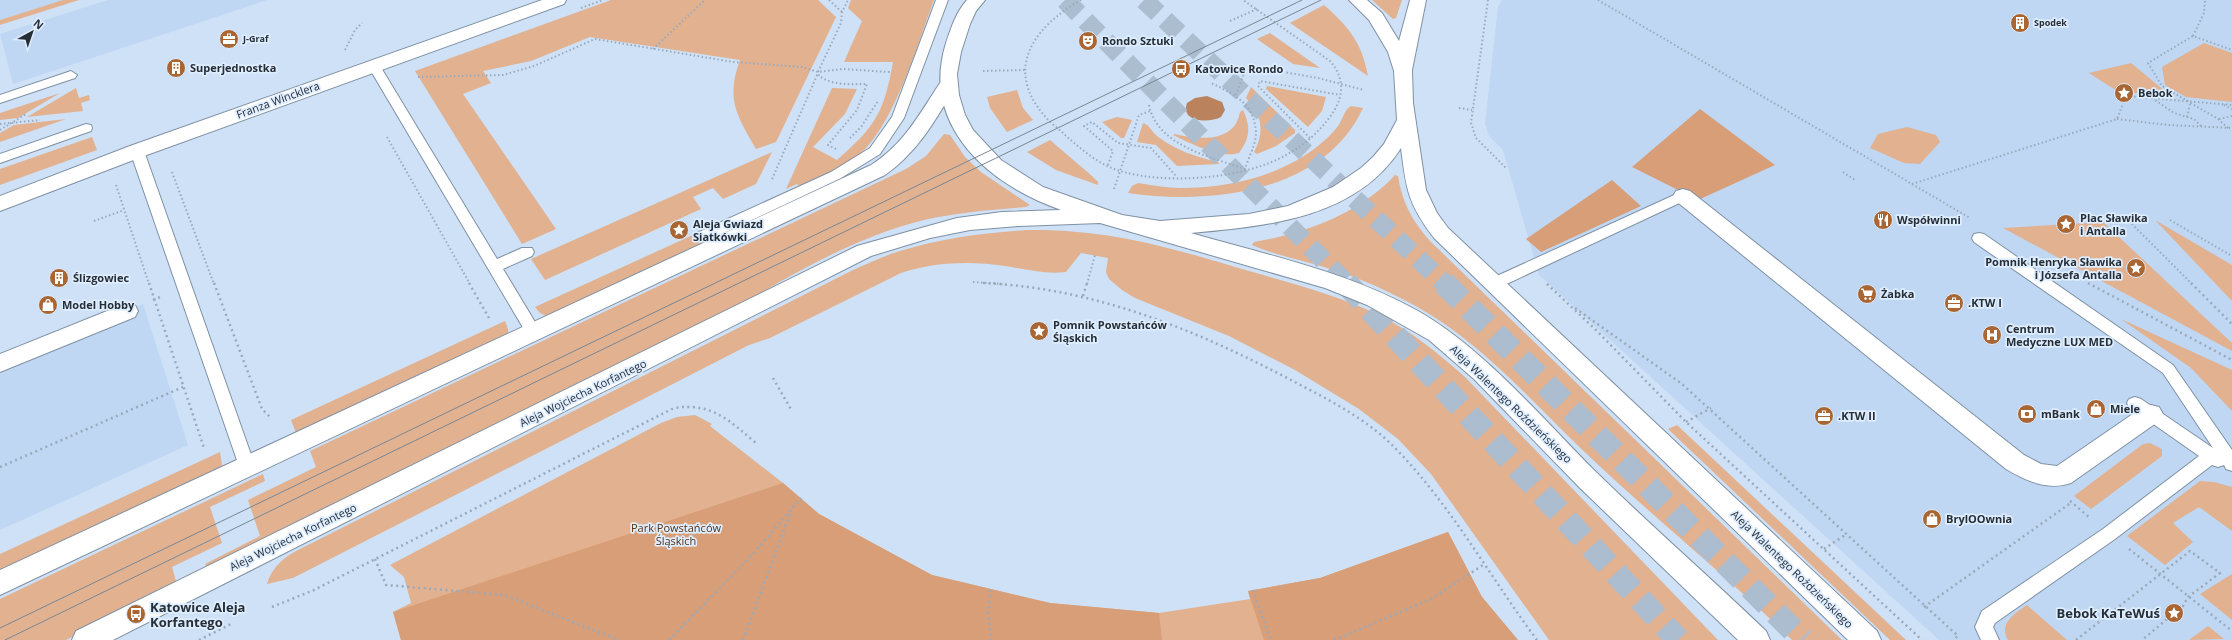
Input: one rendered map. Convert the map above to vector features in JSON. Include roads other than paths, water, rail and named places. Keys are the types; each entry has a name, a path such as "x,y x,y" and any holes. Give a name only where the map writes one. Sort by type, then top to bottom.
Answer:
{"street":[{"name":"Franza Wincklera","path":"0,204 137,151 558,0"},
{"path":"1358,0 1376,17 1387,34 1397,52 1403,71"},
{"path":"1403,71 1407,44 1418,0"},
{"path":"974,1 958,35 950,58 948,84 953,110 961,127 989,161 1030,189 1101,216"},
{"name":"Aleja Walentego Roździeńskiego","path":"1403,71 1406,120 1416,190 1428,216 1441,233 1867,640"},
{"path":"0,583 878,170 908,147 928,119 948,84"},
{"path":"1148,228 1245,222 1277,216 1303,208 1342,190 1368,172 1391,148 1406,120"},
{"path":"1684,196 2008,457 2033,474 2049,478 2062,476 2143,409"},
{"name":"Aleja Walentego Roździeńskiego","path":"1101,216 1148,228 1332,282 1375,298 1432,331 1482,373 1589,481 1710,594 1756,640"},
{"name":"Aleja Wojciecha Korfantego","path":"86,640 864,251 902,238 969,223 1004,219 1101,216"},
{"path":"0,363 127,311"}],"lane":[{"path":"702,237 836,175 861,161 875,150 898,118 942,0"},
{"path":"374,66 533,332"},
{"path":"0,99 71,75"},
{"path":"0,159 86,128"},
{"path":"137,151 247,466"},
{"path":"1493,284 1684,196"},
{"path":"1979,238 2168,369 2209,427 2232,464"},
{"path":"494,266 527,252"},
{"path":"2143,409 2232,470"},
{"path":"1990,640 1984,628 1988,617 2108,534 2211,456"}],"tunnel":[{"path":"1065,0 1347,284"},
{"path":"1144,0 1445,284"},
{"path":"1346,283 1678,640"},
{"path":"1444,283 1803,640"}],"tram line":[{"path":"0,628 1302,0"},
{"path":"5,640 1321,0"}],"place":[{"name":"Spodek","path":"2020,23"},
{"name":"J-Graf","path":"229,39"},
{"name":"Rondo Sztuki","path":"1088,41"},
{"name":"Superjednostka","path":"176,68"},
{"name":"Katowice Rondo","path":"1181,69"},
{"name":"Bebok","path":"2124,93"},
{"name":"Współwinni","path":"1883,220"},
{"name":"Plac Sławika i Antalla","path":"2066,224"},
{"name":"Aleja Gwiazd Siatkówki","path":"679,230"},
{"name":"Pomnik Henryka Sławika i Józsefa Antalla","path":"2136,268"},
{"name":"Ślizgowiec","path":"59,278"},
{"name":"Żabka","path":"1867,294"},
{"name":".KTW I","path":"1954,303"},
{"name":"Model Hobby","path":"48,305"},
{"name":"Pomnik Powstańców Śląskich","path":"1039,331"},
{"name":"Centrum Medyczne LUX MED","path":"1992,335"},
{"name":"Miele","path":"2096,409"},
{"name":"mBank","path":"2027,414"},
{"name":".KTW II","path":"1824,416"},
{"name":"BrylOOwnia","path":"1932,519"},
{"name":"Bebok KaTeWuś","path":"2174,613"},
{"name":"Katowice Aleja Korfantego","path":"136,614"}],"park label":[{"name":"Park Powstańców Śląskich","path":"676,534"}]}
